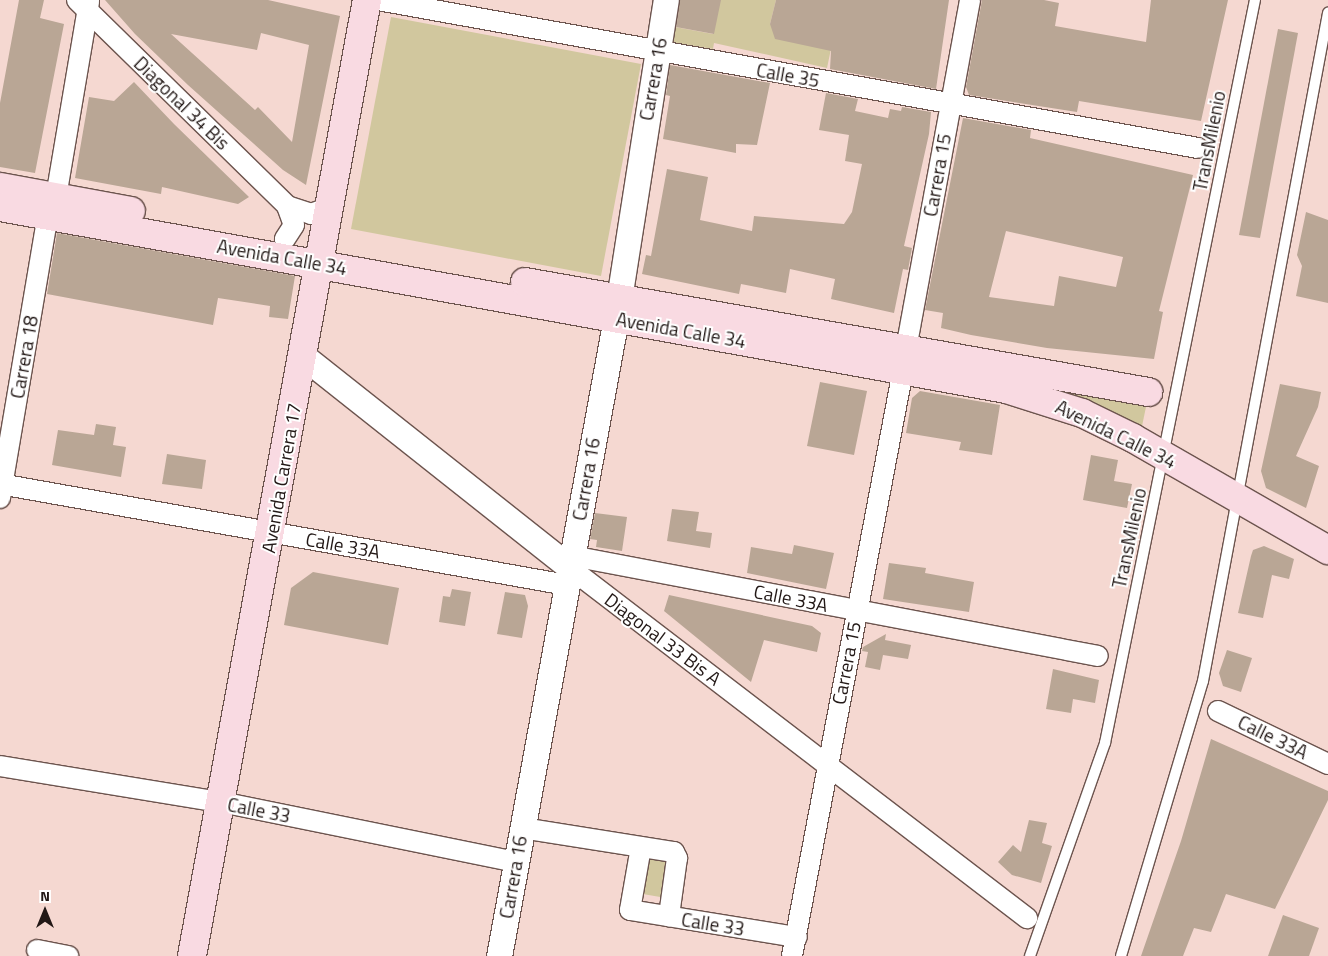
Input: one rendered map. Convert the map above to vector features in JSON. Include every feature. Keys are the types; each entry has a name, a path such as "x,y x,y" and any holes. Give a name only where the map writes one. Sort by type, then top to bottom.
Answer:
{"main road":[{"name":"Avenida Carrera 17","path":"192,956 367,0"},
{"name":"Avenida Calle 34","path":"0,187 52,206 904,360 1148,392"},
{"name":"Avenida Calle 34","path":"0,207 52,206 285,239 321,255"},
{"name":"Avenida Calle 34","path":"904,360 1043,399 1082,413 1163,456 1328,550"}],"street":[{"name":"Calle 35","path":"378,0 657,52 1198,148"},
{"name":"Carrera 16","path":"499,956 617,308 666,0"},
{"name":"Carrera 15","path":"794,947 970,0"},
{"name":"Diagonal 34 Bis","path":"85,3 287,206 311,214 330,207"},
{"name":"Carrera 18","path":"1,489 52,206 85,3"},
{"path":"285,239 294,225 287,206"},
{"name":"Diagonal 33 Bis A","path":"303,356 570,570 1027,918"},
{"name":"Calle 33A","path":"1,489 271,532 570,570 856,610 1098,656"},
{"name":"Calle 33A","path":"1218,711 1328,764"},
{"name":"Calle 33","path":"0,766 221,802 516,862"},
{"path":"522,828 676,854 669,916"},
{"name":"Calle 33","path":"641,847 630,910 669,916 794,947"},
{"path":"37,950 68,956"}],"lane":[{"name":"TransMilenio","path":"1030,956 1105,743 1254,0"},
{"path":"1121,956 1203,681 1239,499 1290,203 1328,13"}],"shaded area":[{"path":"670,0 680,0 675,27 713,34 720,0 776,0 770,24 832,44 827,68 714,43 713,49 664,41"},
{"path":"391,17 641,64 601,276 351,229"},
{"path":"640,309 1147,402 1141,431"},
{"path":"644,851 673,855 666,898 637,893"}],"building":[{"path":"19,0 44,0 40,18 64,24 35,173 0,167 0,103"},
{"path":"105,0 268,0 340,16 306,185 283,170 188,85 135,34","holes":["261,33 309,45 292,142 258,107 255,110 171,34 257,50"]},
{"path":"680,0 721,0 714,34 676,27"},
{"path":"776,0 949,0 936,89 830,69 831,51 775,39 770,24"},
{"path":"982,0 1044,0 1059,3 1055,26 1146,42 1151,0 1228,0 1201,121 1079,101 1077,112 969,95 966,87"},
{"path":"1278,29 1298,33 1260,238 1239,235"},
{"path":"670,65 770,83 757,145 736,144 736,153 663,139 670,96 666,95"},
{"path":"134,82 249,197 238,204 162,187 161,194 75,178 89,97 114,101"},
{"path":"826,93 858,99 855,111 888,118 890,109 901,111 902,107 931,112 929,134 904,246 912,248 908,270 903,269 894,313 831,299 835,279 790,269 786,293 741,284 739,294 642,274 646,255 651,256 667,169 708,177 700,220 752,231 754,216 844,224 852,212 862,164 845,161 849,135 819,130"},
{"path":"963,118 1031,130 1030,138 1193,175 1159,311 1163,312 1154,359 1047,348 971,335 941,328 943,313 925,310","holes":["1006,231 1123,257 1116,287 1059,276 1054,306 989,297"]},
{"path":"1306,212 1328,220 1328,303 1296,296 1302,266 1297,255"},
{"path":"57,233 295,276 288,319 269,317 270,306 218,298 213,325 47,294"},
{"path":"820,382 867,391 854,455 807,446"},
{"path":"1280,384 1321,392 1318,407 1296,456 1319,466 1306,508 1266,488 1261,471"},
{"path":"920,391 1000,405 992,455 959,450 961,442 906,433 912,398"},
{"path":"96,424 116,427 113,445 126,447 121,477 52,465 58,430 94,435"},
{"path":"167,454 206,460 202,489 162,484"},
{"path":"1091,455 1118,460 1114,481 1132,484 1127,508 1083,500"},
{"path":"672,509 699,512 696,531 712,533 710,548 667,541"},
{"path":"595,513 627,517 622,551 596,547 597,540 590,539"},
{"path":"794,545 834,553 826,589 747,573 751,547 792,554"},
{"path":"1264,546 1294,559 1289,579 1272,575 1263,618 1238,613 1253,550"},
{"path":"889,563 926,568 925,573 974,582 969,612 883,599"},
{"path":"313,572 399,588 388,645 284,625 291,588"},
{"path":"452,589 471,592 465,626 439,622 443,596 450,597"},
{"path":"505,592 525,595 528,606 522,638 497,634"},
{"path":"669,595 812,626 821,633 817,652 764,640 751,682 664,611"},
{"path":"886,634 885,640 911,645 908,659 883,655 880,670 865,667 868,652 862,651 863,647"},
{"path":"1227,650 1252,658 1241,692 1223,686 1219,673"},
{"path":"1053,669 1099,680 1095,703 1073,699 1071,713 1046,709"},
{"path":"1211,739 1328,791 1328,800 1275,909 1226,894 1211,932 1194,928 1183,956 1141,956 1181,841"},
{"path":"1029,820 1047,823 1042,843 1052,846 1041,883 1012,875 998,862 1013,845 1021,852"},
{"path":"1283,915 1319,928 1309,956 1268,956"}]}
